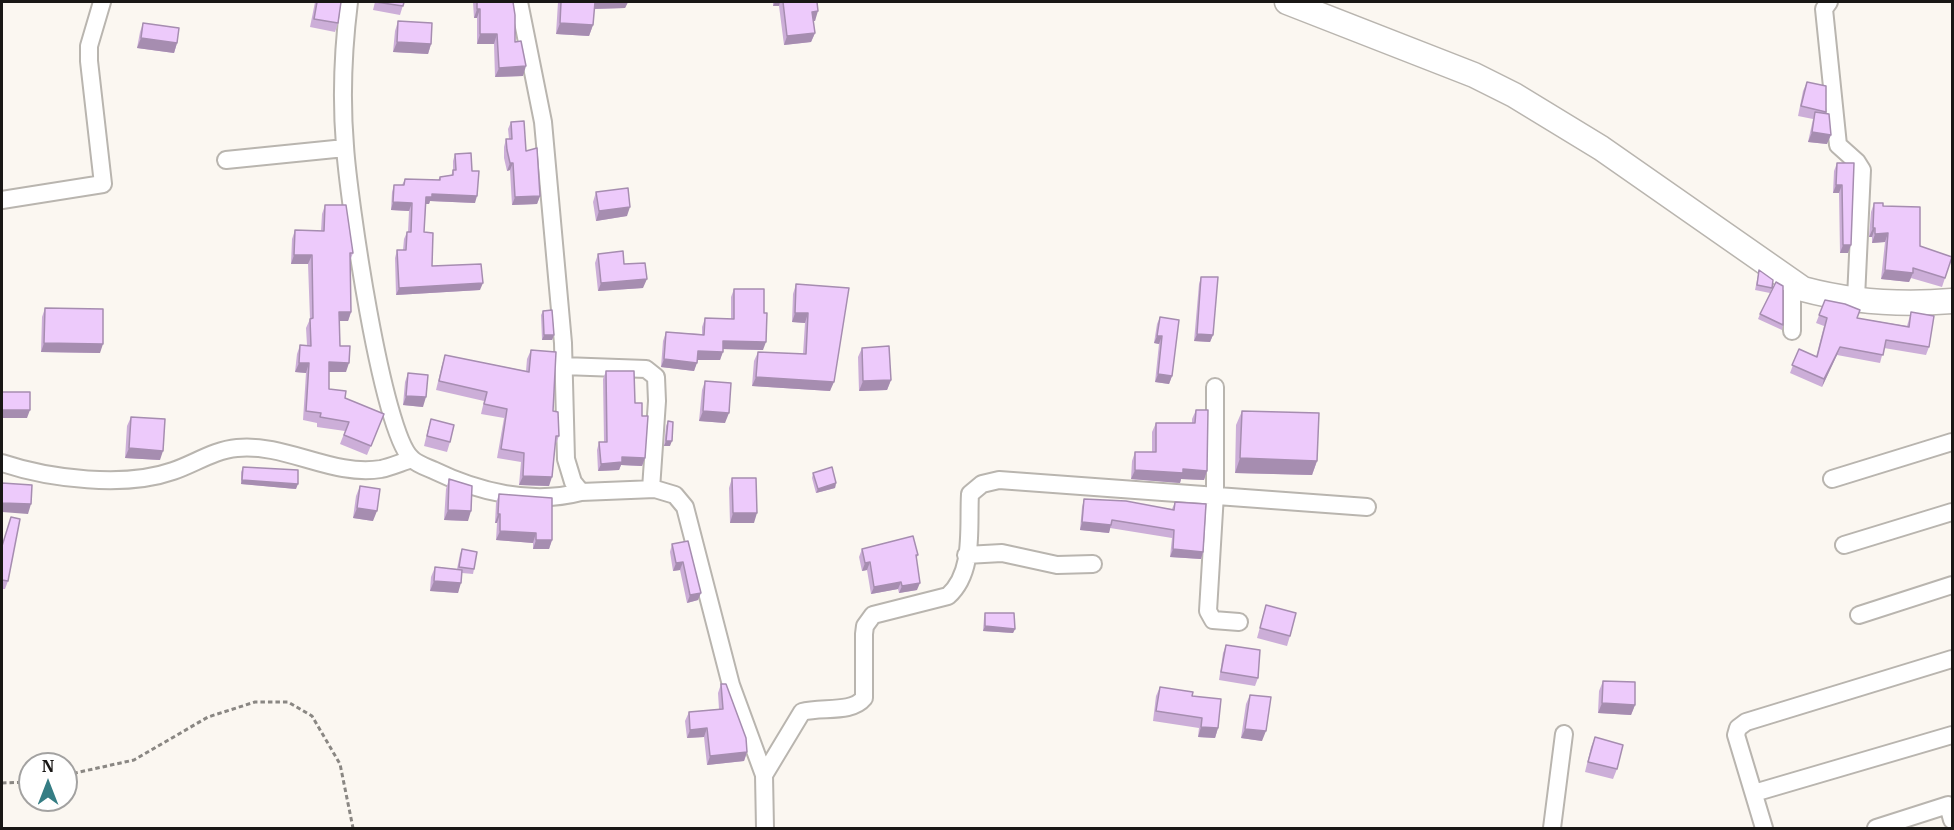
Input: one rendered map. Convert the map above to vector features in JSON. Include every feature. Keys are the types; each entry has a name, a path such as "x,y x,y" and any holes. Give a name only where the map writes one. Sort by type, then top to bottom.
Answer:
{"street":[{"path":"2,200 103,184 89,61 89,46 102,2"},
{"path":"349,2 342,81 345,148 367,309 394,424 402,444 412,459 456,481 506,495 559,498 581,492 651,489 675,495 685,507 731,685 765,775 765,828"},
{"path":"519,2 543,122 563,366 566,459 573,482 581,492"},
{"path":"1287,2 1474,75 1514,95 1600,148 1792,282 1820,293 1856,298 1913,304 1953,300"},
{"path":"1829,2 1824,9 1838,145 1857,162 1862,170 1856,298"},
{"path":"226,160 345,148"},
{"path":"1792,282 1792,331"},
{"path":"563,366 646,369 656,377 657,401 651,489"},
{"path":"1215,387 1215,494 1208,615 1218,621 1239,622"},
{"path":"1832,479 1953,442"},
{"path":"2,463 54,476 106,480 152,477 236,448 258,448 327,465 361,469 381,469 412,459"},
{"path":"765,775 802,712 815,708 853,707 864,698 864,634 865,626 873,615 948,596 961,581 965,571 970,494 982,484 991,481 1215,494 1367,507"},
{"path":"1844,545 1953,512"},
{"path":"966,555 1002,553 1057,565 1093,564"},
{"path":"1859,615 1953,585"},
{"path":"1764,828 1736,735 1738,728 1746,722 1953,659"},
{"path":"1552,828 1563,734"},
{"path":"1754,793 1953,735"},
{"path":"1876,828 1951,809"}],"path":[{"path":"78,772 134,760 208,717 255,702 288,702 312,716 340,765 353,828"},
{"path":"2,783 18,782"}],"building":[{"path":"317,2 341,2 338,23 314,19"},
{"path":"376,2 404,2 403,6"},
{"path":"477,2 513,2 515,42 521,41 526,66 499,68 497,34 480,34 480,9 477,9"},
{"path":"561,2 595,2 593,25 560,23"},
{"path":"783,2 817,2 818,11 812,12 815,33 787,36"},
{"path":"398,21 432,23 431,44 397,42"},
{"path":"143,23 179,28 177,43 141,38"},
{"path":"1807,82 1826,86 1826,112 1801,106"},
{"path":"1815,112 1829,114 1831,135 1812,132"},
{"path":"524,121 526,151 537,148 540,196 515,197 513,163 510,163 506,139 512,139 511,122"},
{"path":"471,153 472,171 479,171 477,196 432,194 432,197 426,197 424,232 433,233 432,266 481,264 483,283 399,288 397,250 406,250 407,232 411,232 412,203 393,202 394,185 404,185 405,179 440,180 440,177 453,175 453,170 456,170 455,154"},
{"path":"1837,163 1854,163 1851,245 1843,245 1842,185 1836,185"},
{"path":"628,188 630,207 599,211 596,192"},
{"path":"1874,203 1883,203 1883,206 1920,207 1920,246 1952,257 1945,278 1913,268 1913,273 1885,270 1888,233 1875,234 1875,228 1873,228"},
{"path":"325,205 346,205 353,253 350,253 351,312 339,312 340,346 350,346 349,363 329,362 329,389 346,391 345,398 384,414 371,446 344,435 349,422 320,417 321,413 306,411 309,363 299,363 300,345 311,346 312,255 294,255 295,230 324,231"},
{"path":"623,251 624,264 645,263 647,279 601,283 598,254"},
{"path":"1759,270 1773,280 1772,288 1757,285"},
{"path":"1201,277 1218,277 1213,335 1197,334"},
{"path":"1776,282 1783,286 1783,325 1760,314"},
{"path":"796,284 849,288 834,382 756,377 758,352 806,354 808,313 795,313"},
{"path":"734,289 764,289 764,313 767,313 766,342 723,341 723,352 698,351 697,363 664,359 666,332 704,335 705,318 734,319"},
{"path":"1825,300 1860,310 1857,318 1909,327 1911,312 1934,316 1929,347 1886,340 1883,355 1840,347 1824,379 1792,365 1799,349 1817,357 1827,318 1819,315"},
{"path":"45,308 103,309 103,344 44,343"},
{"path":"552,310 554,335 544,335 543,311"},
{"path":"1160,317 1179,320 1172,376 1158,374 1162,336 1157,336"},
{"path":"889,346 891,380 863,381 862,348"},
{"path":"531,350 556,352 553,411 558,412 559,436 556,436 552,477 523,476 524,453 501,449 507,409 484,404 487,392 439,381 445,355 529,372"},
{"path":"606,371 634,371 635,403 642,403 642,416 648,416 645,458 622,457 622,462 601,464 599,442 607,442"},
{"path":"408,373 428,375 426,397 406,396"},
{"path":"705,381 731,383 729,413 703,411"},
{"path":"2,392 30,392 30,410 2,410"},
{"path":"1196,410 1208,410 1207,471 1183,469 1183,473 1135,470 1135,452 1156,452 1156,423 1195,423"},
{"path":"1242,411 1319,413 1317,461 1240,458"},
{"path":"131,417 165,419 163,451 129,448"},
{"path":"431,419 454,425 450,442 427,436"},
{"path":"668,421 673,422 672,441 666,441"},
{"path":"243,467 298,470 298,484 242,480"},
{"path":"832,467 836,483 818,489 813,473"},
{"path":"732,478 756,478 757,513 733,513"},
{"path":"449,479 472,486 471,511 448,510"},
{"path":"2,483 32,485 31,504 2,503"},
{"path":"360,486 380,489 377,511 357,508"},
{"path":"499,494 552,498 552,540 536,540 536,533 500,531"},
{"path":"1084,499 1126,501 1174,510 1175,502 1206,504 1203,552 1173,549 1174,530 1112,520 1111,525 1082,522"},
{"path":"11,517 20,519 8,581 2,580 2,546"},
{"path":"913,536 918,555 916,555 920,583 902,586 901,582 874,587 870,562 865,563 862,549"},
{"path":"688,541 701,593 690,595 683,562 676,563 672,544"},
{"path":"462,549 477,552 474,569 459,567"},
{"path":"435,567 462,570 461,583 434,581"},
{"path":"1266,605 1296,613 1290,636 1260,628"},
{"path":"985,613 1014,613 1015,629 985,626"},
{"path":"1226,645 1260,650 1258,678 1221,672"},
{"path":"1603,681 1635,682 1635,705 1602,703"},
{"path":"721,684 726,684 746,738 747,752 710,756 707,728 690,730 689,712 723,709"},
{"path":"1160,687 1193,692 1192,696 1221,699 1218,728 1201,727 1202,718 1156,711"},
{"path":"1250,695 1271,697 1266,731 1245,729"},
{"path":"1595,737 1623,745 1617,769 1588,762"}]}
